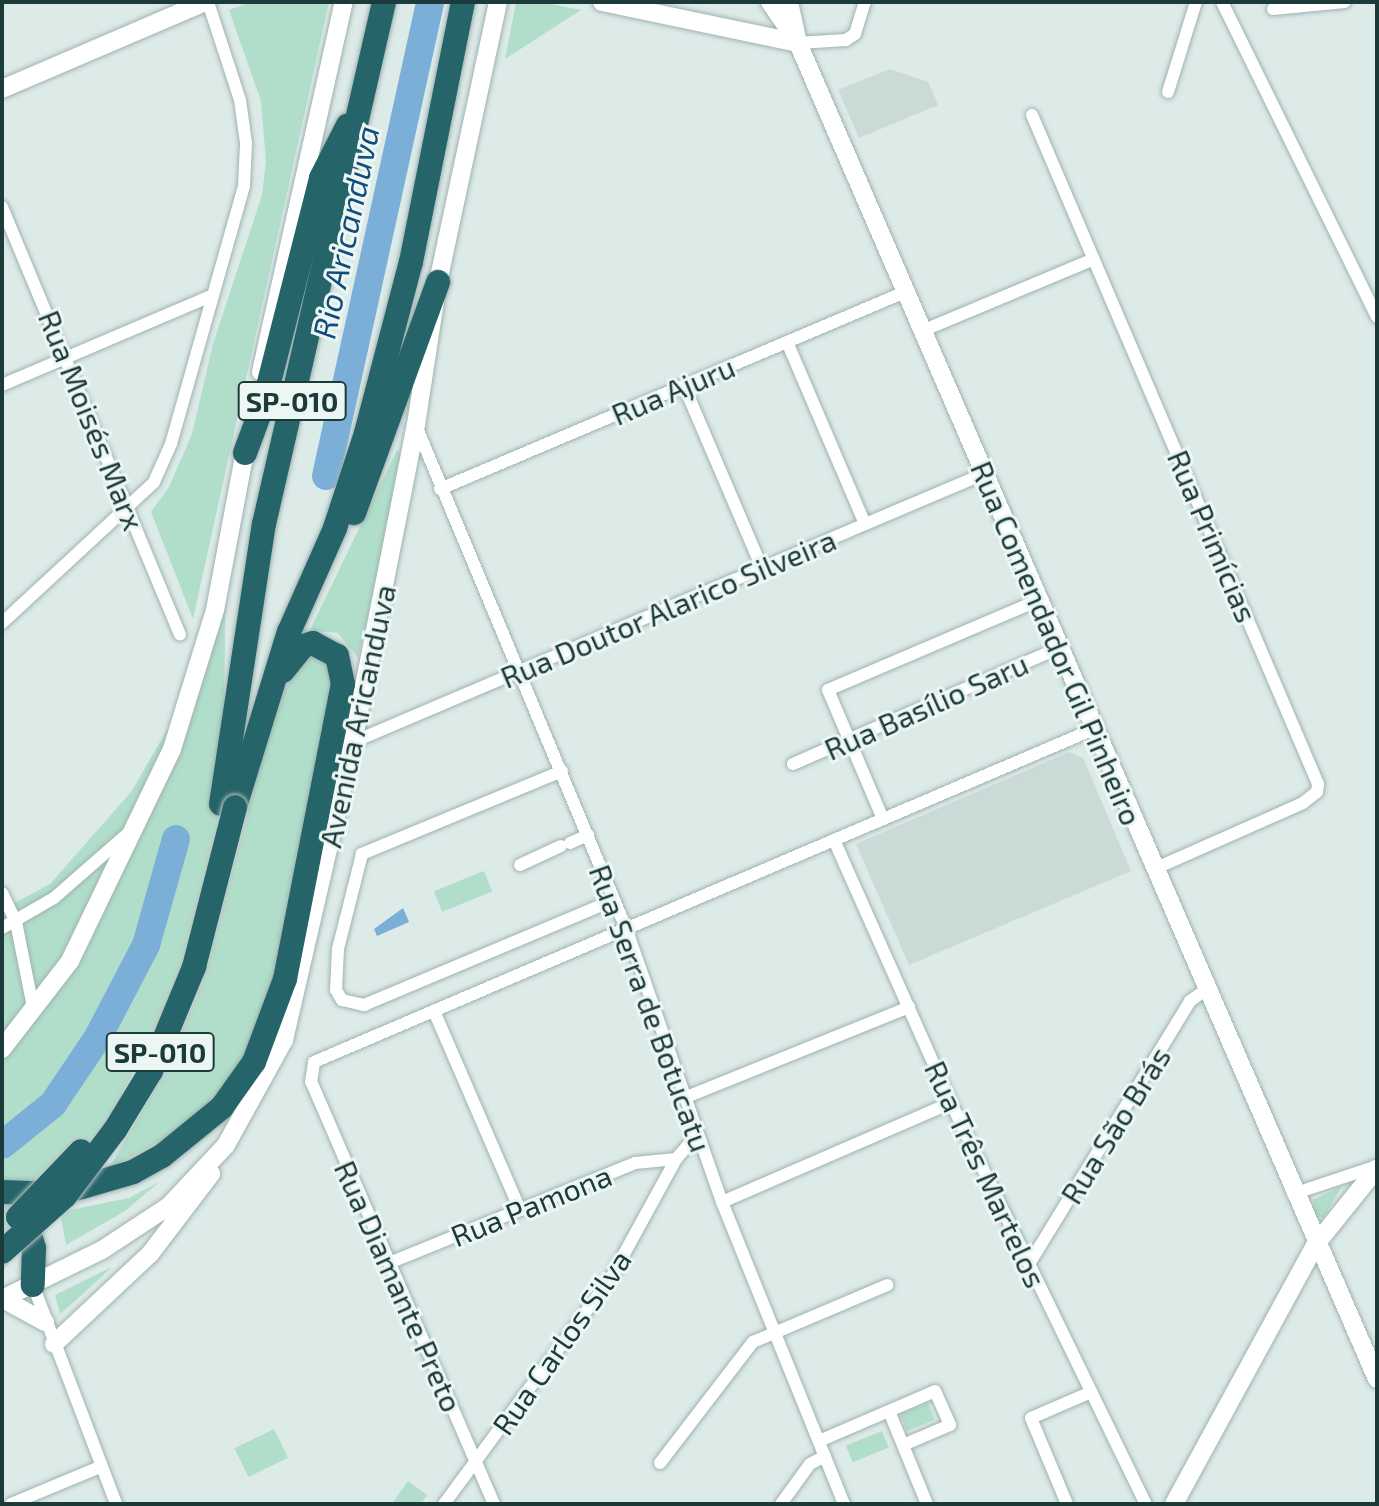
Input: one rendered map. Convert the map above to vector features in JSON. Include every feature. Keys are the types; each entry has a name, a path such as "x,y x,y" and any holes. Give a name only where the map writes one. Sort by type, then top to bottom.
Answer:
{"highway":[{"name":"SP-010","path":"2,1252 65,1196 115,1130 151,1071 194,967 228,805 264,524 384,2"},
{"name":"SP-010","path":"2,1231 83,1149 124,1091 182,962 228,805 270,700 289,632 312,583 348,487 397,323 463,2"},
{"path":"245,453 264,402 321,178 360,106"},
{"path":"312,583 368,480 438,282"},
{"path":"33,1285 32,1238 8,1193 58,1194 106,1183 153,1161 222,1107 254,1062 285,979 343,684 337,656 313,643 303,646 286,665 270,700"}],"main road":[{"path":"2,89 207,2"},
{"path":"2,1049 34,1012 102,904 140,822 192,695 215,610 245,453 344,2"},
{"name":"Avenida Aricanduva","path":"2,1299 155,1218 226,1145 265,1079 296,1004 353,742 416,425 438,282 498,2"},
{"path":"602,2 798,43"},
{"path":"663,15 679,2"},
{"name":"Rua Comendador Gil Pinheiro","path":"770,2 798,43"},
{"name":"Rua Comendador Gil Pinheiro","path":"789,2 798,43 1293,1194 1377,1379"},
{"path":"54,1344 150,1254 209,1179 226,1145"},
{"path":"1174,1504 1316,1244 1377,1167"},
{"path":"2,1299 45,1322"}],"street":[{"path":"2,623 154,482 171,444 244,186 246,143 240,100 207,2"},
{"path":"798,43 846,40 855,34 865,2"},
{"path":"1168,92 1196,2"},
{"path":"1222,2 1289,130 1377,317"},
{"path":"1273,9 1345,2"},
{"name":"Rua Primícias","path":"1032,115 1318,784 1317,792 1303,803 1154,869"},
{"name":"Rua Moisés Marx","path":"2,207 68,356 180,634"},
{"path":"922,331 1094,259"},
{"name":"Rua Ajuru","path":"440,489 905,292"},
{"path":"2,385 211,296"},
{"path":"787,342 865,524"},
{"path":"684,386 762,568"},
{"name":"Rua Serra de Botucatu","path":"416,425 440,489 626,928 659,1013 684,1098 722,1202 844,1504"},
{"name":"Rua Doutor Alarico Silveira","path":"353,742 983,474"},
{"path":"883,819 828,691 1039,600"},
{"name":"Rua Basílio Saru","path":"793,764 1059,648"},
{"path":"520,1210 434,1011 1094,729"},
{"path":"562,771 362,854 338,949 336,990 342,1000 364,1005 614,900"},
{"path":"2,928 16,922 86,873 140,822"},
{"path":"520,865 588,835"},
{"name":"Rua Três Martelos","path":"834,840 951,1103 1146,1504"},
{"path":"2,893 16,922 34,1012"},
{"name":"Rua São Brás","path":"1029,1264 1190,1001 1206,990"},
{"path":"684,1098 909,1007"},
{"name":"Rua Diamante Preto","path":"434,1011 312,1066 311,1082 494,1504"},
{"path":"722,1202 951,1103"},
{"name":"Rua Carlos Silva","path":"444,1504 612,1276 676,1159 697,1135"},
{"name":"Rua Pamona","path":"389,1263 635,1163 676,1159"},
{"path":"1293,1194 1377,1167"},
{"path":"33,1285 116,1504"},
{"path":"660,1463 746,1350 774,1331 887,1285"},
{"path":"819,1441 935,1391 950,1425 903,1445"},
{"path":"1067,1504 1031,1418 1091,1392"},
{"path":"889,1411 927,1504"},
{"path":"781,1504 810,1464 825,1456"},
{"path":"11,1504 100,1467"}],"shaded area":[{"path":"890,69 928,82 938,105 859,138 838,90"},
{"path":"1069,752 1083,758 1131,871 909,965 856,844"}],"green space":[{"path":"251,2 329,2 193,619 151,512 169,487 192,434 213,344 262,195 266,161 261,101 229,10"},
{"path":"541,2 581,10 505,59 516,3"},
{"path":"397,450 405,454 358,658 338,633 310,630"},
{"path":"226,540 223,825 189,959 93,1152 2,1272 2,910 50,884 131,792 184,701"},
{"path":"310,655 320,657 332,673 333,688 274,981 247,1049 210,1114 109,1168 164,1073 203,980 279,695"},
{"path":"484,871 492,891 442,912 434,891"},
{"path":"159,1182 125,1211 66,1245 60,1212 129,1198"},
{"path":"1342,1186 1324,1217 1316,1217 1313,1200"},
{"path":"112,1267 74,1302 60,1314 55,1295"},
{"path":"928,1403 935,1420 907,1431 900,1414"},
{"path":"274,1429 288,1458 248,1477 234,1448"},
{"path":"882,1431 889,1448 853,1462 846,1446"},
{"path":"408,1481 427,1495 421,1504 392,1504"}],"water":[{"path":"403,908 409,922 377,936 374,929"}],"waterway":[{"name":"Rio Aricanduva","path":"326,476 430,2"},
{"name":"Rio Aricanduva","path":"2,1145 53,1104 98,1037 146,945 176,839"}]}
